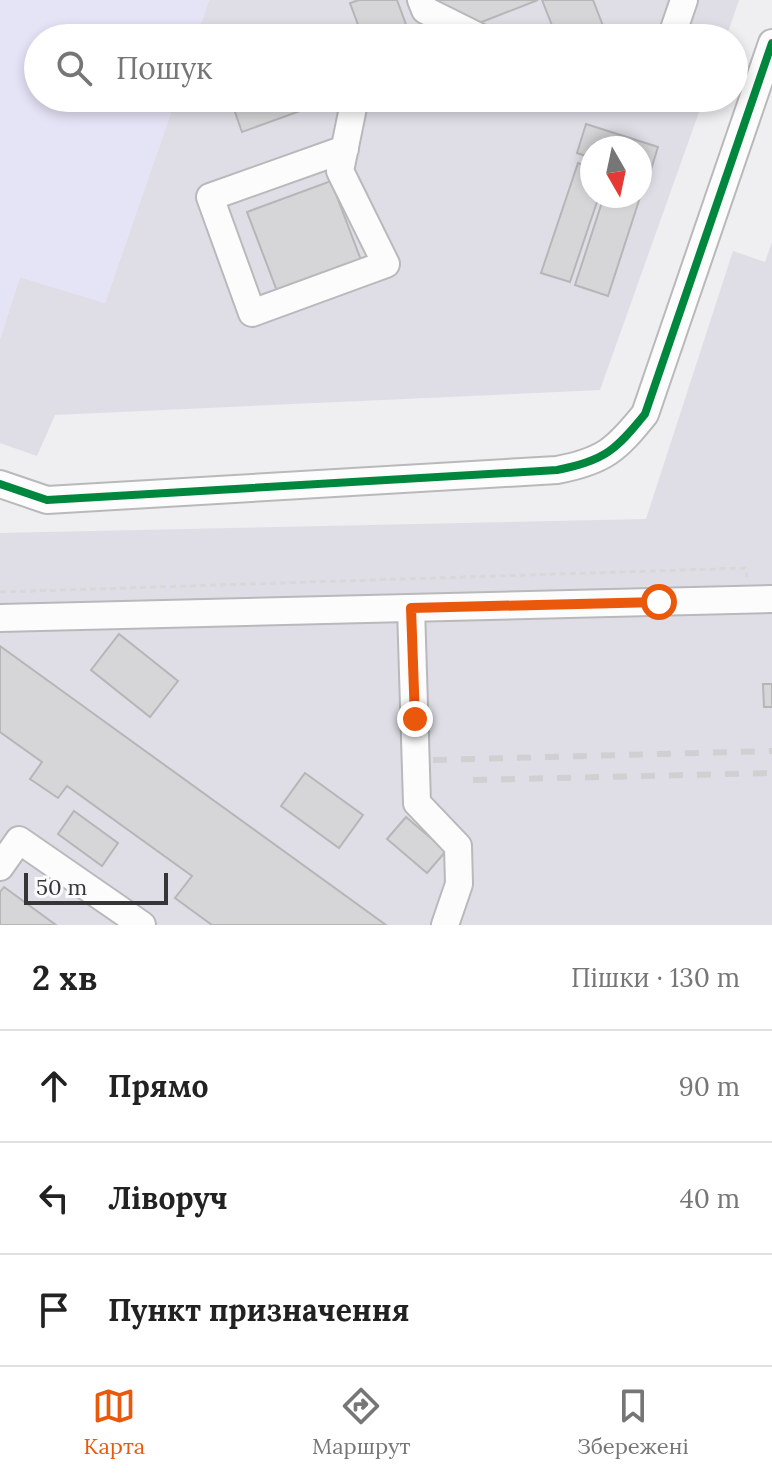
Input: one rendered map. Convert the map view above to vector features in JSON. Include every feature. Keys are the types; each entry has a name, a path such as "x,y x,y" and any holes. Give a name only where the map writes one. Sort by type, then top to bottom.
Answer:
{"street":[{"path":"421,0 425,10 453,24"},
{"path":"676,24 684,0"},
{"path":"748,82 772,43"},
{"path":"345,149 210,197 252,313 386,264 340,171 345,149 352,112"},
{"path":"7,489 47,500 557,470 586,464 620,445 645,414 738,112"},
{"path":"0,618 762,599"},
{"path":"411,608 417,803 458,846 459,884 445,925"},
{"path":"0,867 19,840 142,925"}],"path":[{"path":"0,592 745,568 762,599"}],"shaded area":[{"path":"0,0 209,0 201,24 24,24 24,112 171,112 105,303 20,277 0,339"},
{"path":"209,0 739,0 731,24 201,24"},
{"path":"171,112 699,112 600,390 55,415 37,456 0,443 0,339 20,277 105,303"},
{"path":"772,242 772,925 0,925 0,533 646,519 733,251 765,262"}],"building":[{"path":"359,0 397,0 406,24 358,24 350,3"},
{"path":"434,0 538,0 477,24 443,24"},
{"path":"542,0 593,0 602,24 551,24"},
{"path":"235,112 297,112 242,132"},
{"path":"586,124 624,136 582,136"},
{"path":"652,145 658,147 652,166"},
{"path":"578,163 580,208 595,208 570,282 541,273"},
{"path":"331,181 361,260 277,291 247,212"},
{"path":"600,208 637,208 608,296 575,285"},
{"path":"119,634 178,681 150,717 91,670"},
{"path":"0,646 386,925 212,925 175,898 192,876 67,786 58,798 30,779 42,762 0,732"},
{"path":"763,684 772,684 772,707 764,707"},
{"path":"305,773 363,815 339,848 281,806"},
{"path":"74,811 118,843 102,866 58,834"},
{"path":"406,817 446,851 427,873 387,839"},
{"path":"4,887 56,925 0,925 0,892"}],"railway":[{"path":"433,760 772,751"},
{"path":"473,780 772,773"}],"cycle path":[{"path":"0,484 47,500 557,470 598,458 626,437 645,414 772,43"}],"route":[{"path":"415,719 411,608 659,602"}]}
